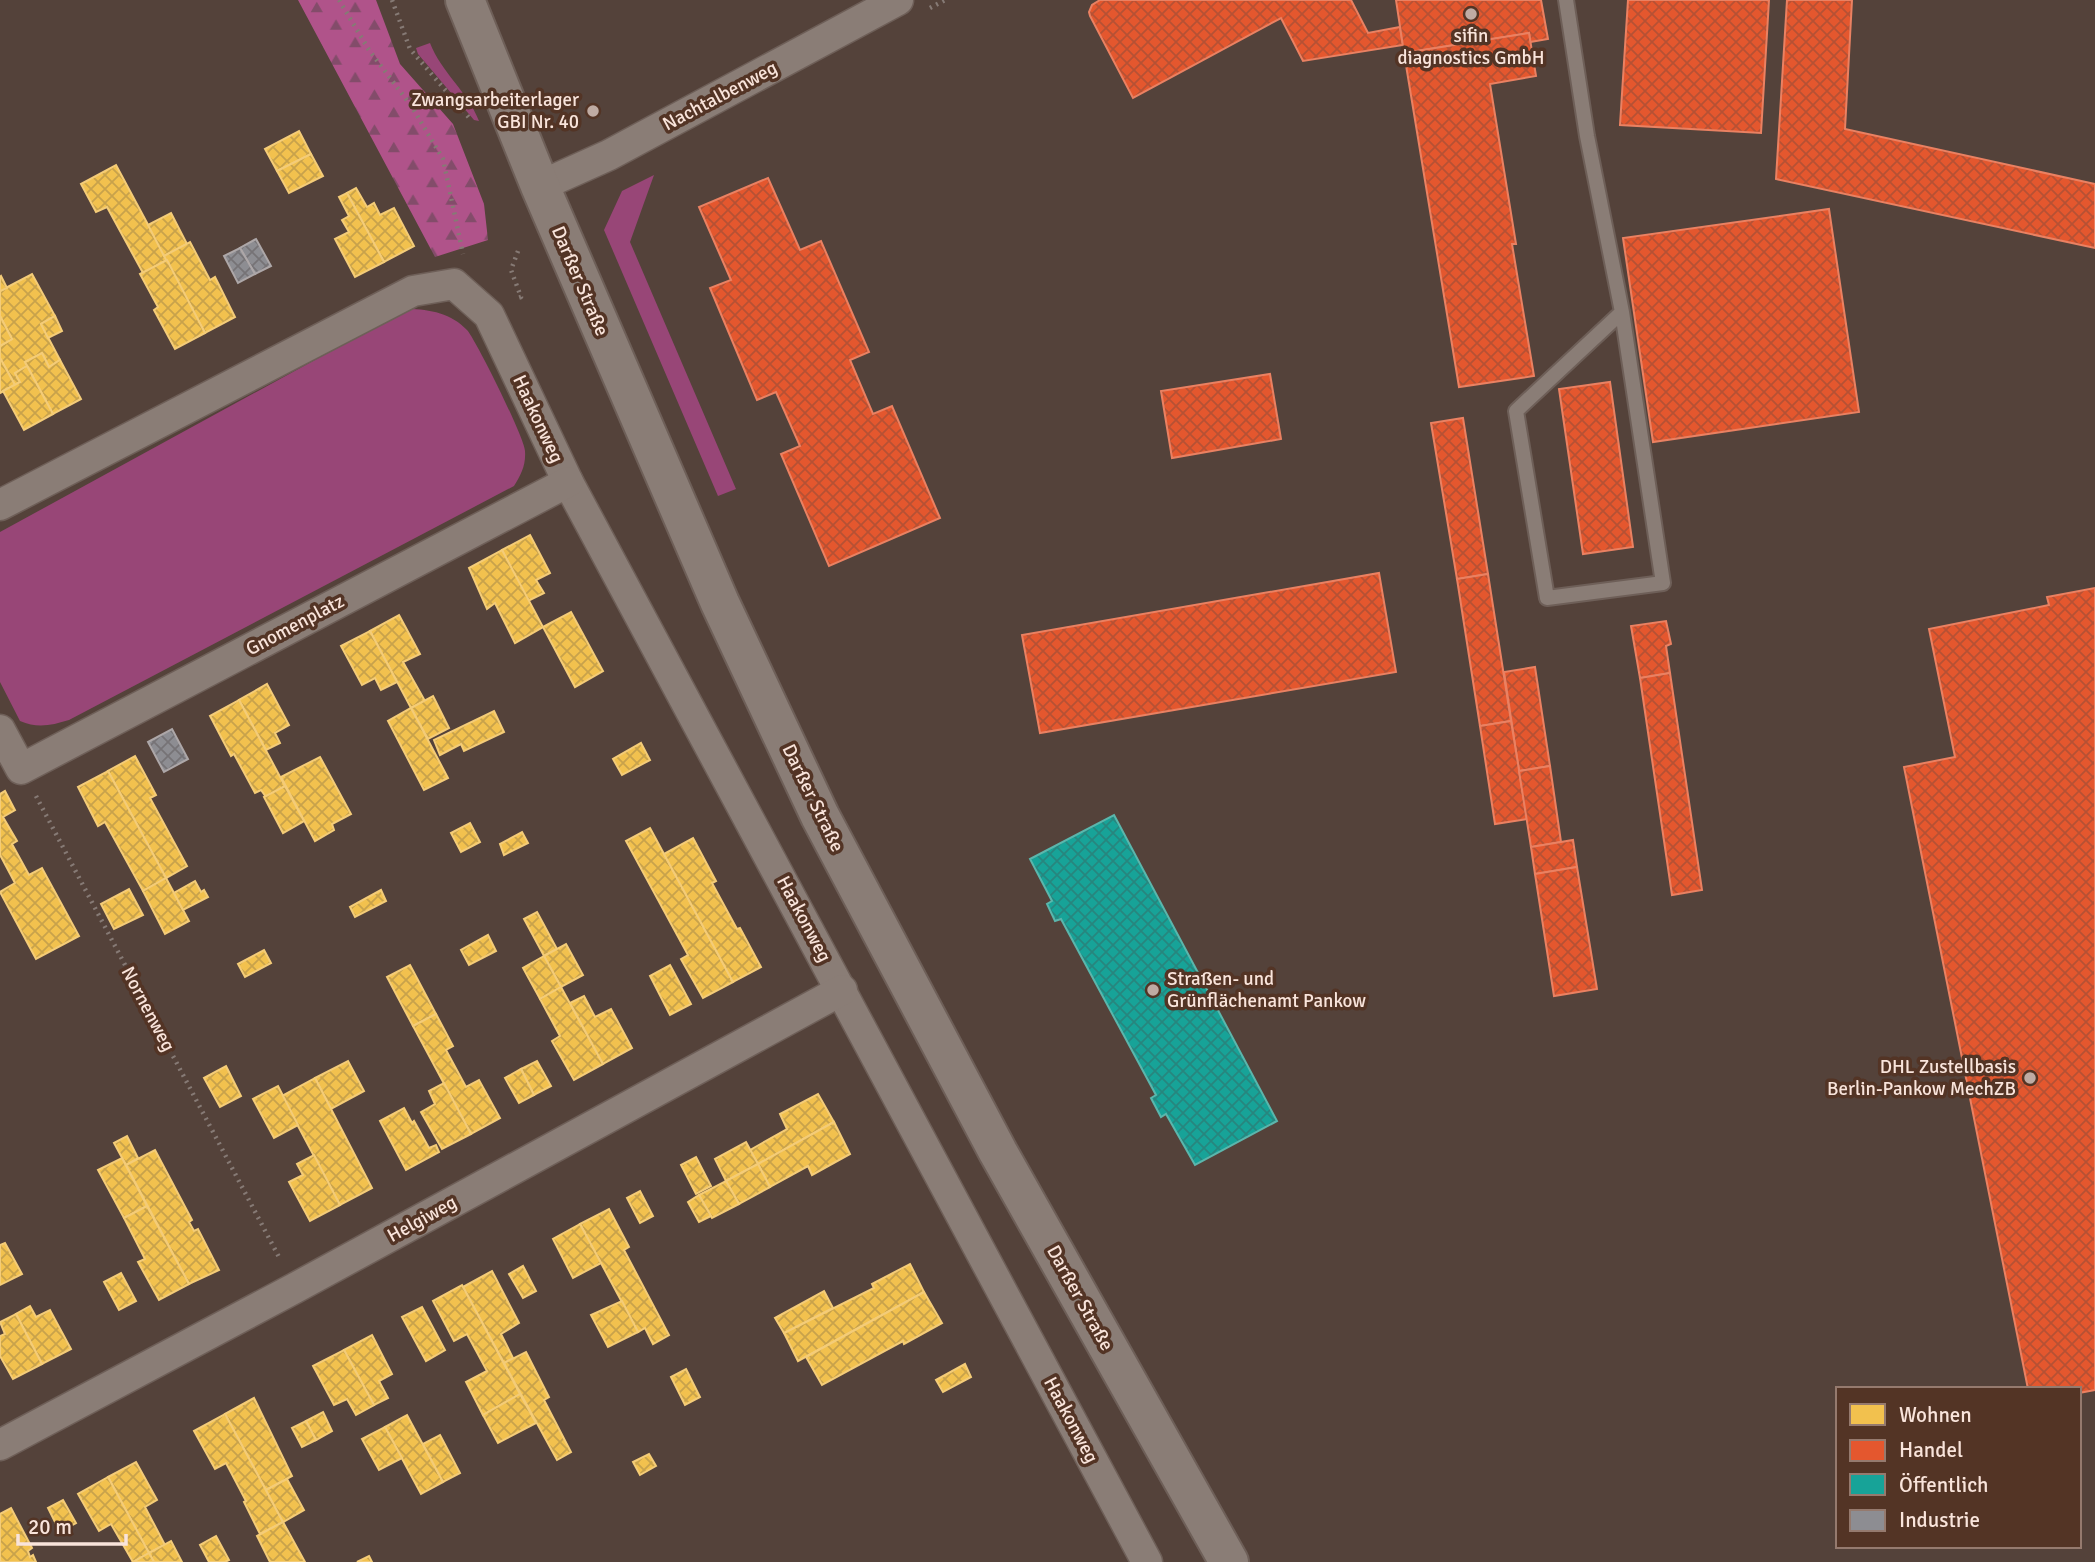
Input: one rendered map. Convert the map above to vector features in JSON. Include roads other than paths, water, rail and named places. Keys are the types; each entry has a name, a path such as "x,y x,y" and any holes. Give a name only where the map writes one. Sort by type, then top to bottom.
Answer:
{"main road":[{"name":"Darßer Straße","path":"465,0 540,186 720,603 820,816 998,1152 1228,1562"}],"street":[{"name":"Nachtalbenweg","path":"540,186 609,155 898,0"},
{"name":"Haakonweg","path":"0,505 413,291 459,272 489,315 568,482 1147,1562"},
{"name":"Gnomenplatz","path":"0,730 21,769 568,482"},
{"name":"Helgiweg","path":"0,1445 295,1288 842,990"}],"lane":[{"path":"1566,0 1587,136 1622,312 1663,583 1547,598 1516,411 1622,312"}],"place":[{"name":"sifin diagnostics GmbH","path":"1471,14"},
{"name":"Zwangsarbeiterlager GBI Nr. 40","path":"593,111"},
{"name":"Straßen- und Grünflächenamt Pankow","path":"1153,990"},
{"name":"DHL Zustellbasis Berlin-Pankow MechZB","path":"2030,1078"}]}
